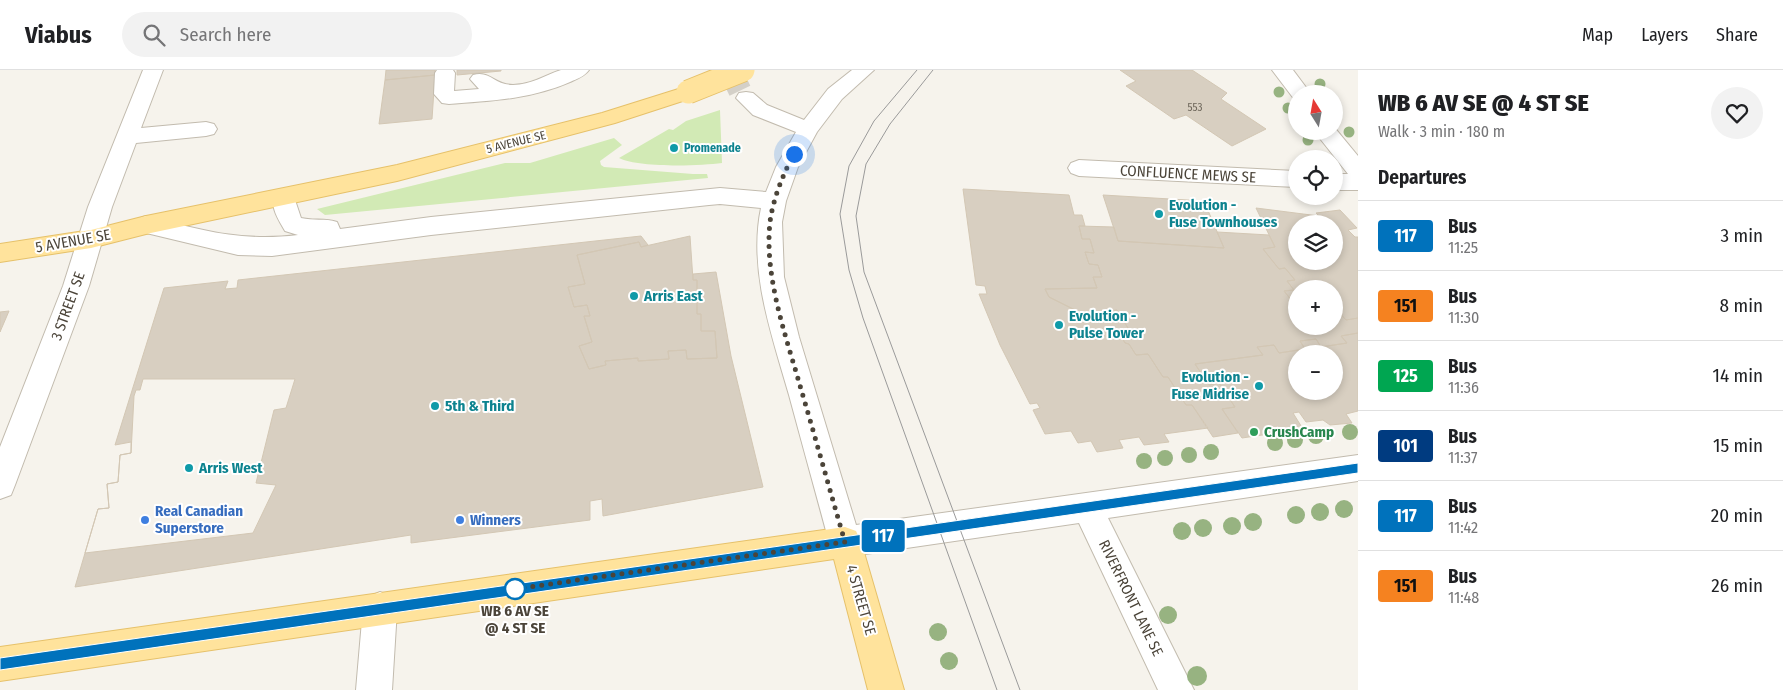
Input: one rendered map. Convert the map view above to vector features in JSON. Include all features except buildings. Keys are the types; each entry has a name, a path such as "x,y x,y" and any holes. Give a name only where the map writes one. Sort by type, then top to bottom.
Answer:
{"main road":[{"name":"5 AVENUE SE","path":"0,252 90,239 146,225 397,172 608,118 688,92 743,70"},
{"path":"0,664 845,542"},
{"name":"4 STREET SE","path":"845,542 886,690"}],"street":[{"name":"3 STREET SE","path":"0,485 76,286 100,207 153,70"},
{"path":"445,74 444,94 449,98 545,86 579,70"},
{"name":"4 STREET SE","path":"845,542 786,337 772,276 770,222 774,201 787,167 808,129 835,94 864,70"},
{"path":"1282,70 1295,85"},
{"path":"480,79 486,86 502,92"},
{"path":"746,98 760,110 808,129"},
{"path":"127,138 206,129"},
{"path":"1332,140 1358,171"},
{"name":"CONFLUENCE MEWS SE","path":"1079,168 1288,179"},
{"path":"1343,182 1358,182"},
{"name":"5 AVENUE SE","path":"146,225 238,246 272,247 431,226 720,196 774,201"},
{"name":"5 AVENUE SE","path":"284,197 287,215 293,225 311,229 431,226"},
{"path":"845,542 1358,468"},
{"name":"RIVERFRONT LANE SE","path":"1086,507 1176,690"},
{"path":"374,690 380,609"}],"green space":[{"path":"720,110 722,163 654,165 619,158 669,129 673,130 686,121"},
{"path":"614,138 622,145 600,161 604,167 707,174 708,178 325,215 317,209 505,163 530,163"}],"tunnel":[{"path":"730,70 741,93 746,98"}],"tram line":[{"path":"917,70 874,121 849,166 840,214 849,270 863,318 997,690"},
{"path":"933,70 890,124 866,164 856,216 864,272 1020,690"}],"bus line":[{"name":"117","path":"0,664 1358,468"}],"place":[{"name":"Promenade","path":"674,148"},
{"name":"Evolution - Fuse Townhouses","path":"1159,214"},
{"name":"Arris East","path":"634,296"},
{"name":"Evolution - Pulse Tower","path":"1059,325"},
{"name":"Evolution - Fuse Midrise","path":"1259,386"},
{"name":"5th & Third","path":"435,406"},
{"name":"CrushCamp","path":"1254,432"},
{"name":"Arris West","path":"189,468"},
{"name":"Real Canadian Superstore","path":"145,520"},
{"name":"Winners","path":"460,520"},
{"name":"WB 6 AV SE @ 4 ST SE","path":"515,589"}],"route":[{"path":"515,589 845,542 786,337 772,276 770,222 774,201 794,154"}]}
